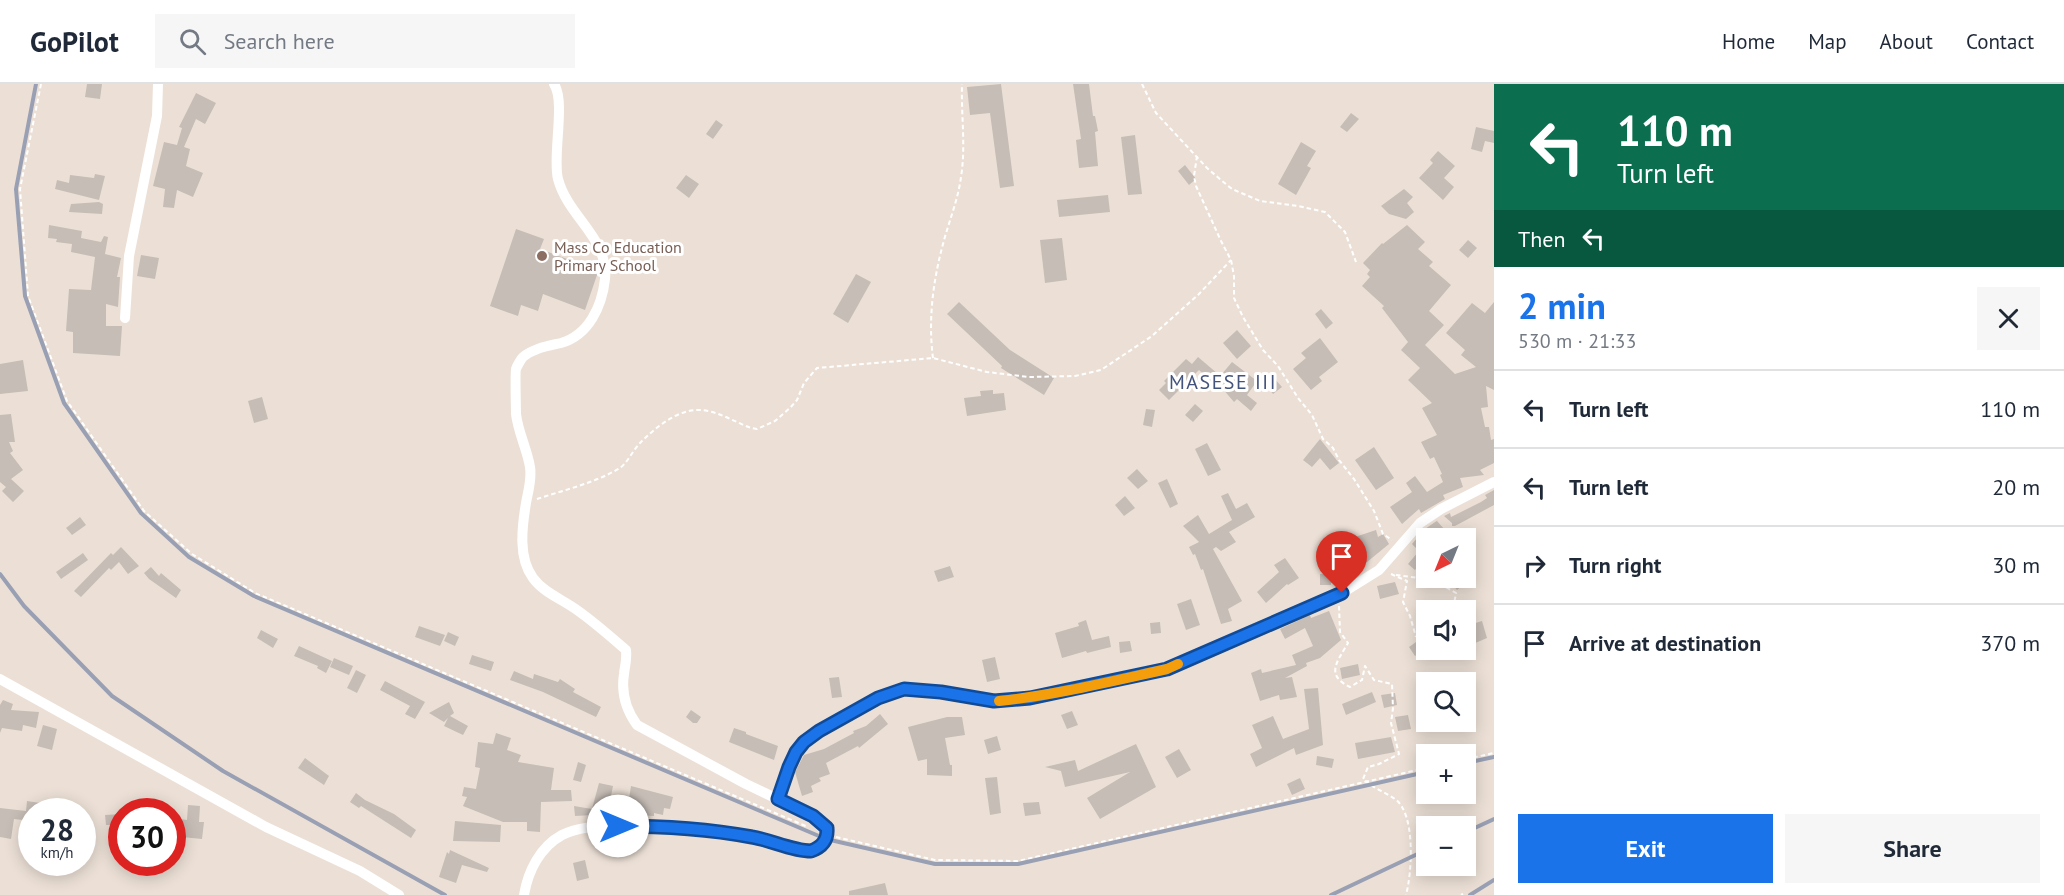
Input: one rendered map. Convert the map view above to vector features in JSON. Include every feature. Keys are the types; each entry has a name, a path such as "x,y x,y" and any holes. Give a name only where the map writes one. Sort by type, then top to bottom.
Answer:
{"street":[{"path":"125,318 129,256 157,116 158,84"},
{"path":"524,895 531,869 544,849 562,836 583,828 650,826 714,831 755,837 806,851 817,849 824,843 827,835 827,828 822,822 746,784 637,724 628,713 623,694 627,662 626,650 599,626 545,591 532,577 523,555 526,502 531,470 516,415 516,369 522,358 536,349 564,342 579,335 590,323 601,302 605,278 605,259 596,241 565,198 557,177 558,102 554,84"},
{"path":"778,799 789,767 804,742 829,725 878,698 904,689 941,692 994,701 1030,698 1167,669 1340,594 1380,568 1419,523 1440,509 1494,482"},
{"path":"0,679 266,827 360,871 399,895"}],"path":[{"path":"41,84 20,189 28,296 67,401 144,511 192,554 255,593 827,835 935,860 1018,861 1416,770"},
{"path":"933,358 930,339 934,282 961,177 964,150 961,115 962,84"},
{"path":"1142,84 1156,113 1214,174 1232,189 1260,201 1325,212 1345,232 1356,262"},
{"path":"1197,156 1194,176 1196,186 1231,260 1234,297 1249,329 1312,415 1323,439 1333,448 1374,511 1383,534 1399,546"},
{"path":"526,502 591,481 622,467 636,447 652,431 677,415 695,409 707,410 757,429 776,420 790,408 797,400 804,383 817,368 933,358 987,372 1029,377 1075,376 1101,370 1152,336 1198,295 1231,260"},
{"path":"1380,568 1407,581 1404,602 1416,637"},
{"path":"1393,574 1433,580 1456,593 1455,600"},
{"path":"1340,594 1338,616 1340,632 1348,643 1336,664 1335,673 1338,680 1350,687 1362,680 1365,666 1374,680 1392,684 1391,723 1399,754 1368,767 1363,779 1397,800 1411,830 1409,884 1406,895"},
{"path":"1476,757 1494,753"}],"building":[{"path":"87,84 102,84 100,99 85,97"},
{"path":"1001,84 1014,186 1000,188 990,113 970,115 967,87"},
{"path":"1073,84 1089,84 1093,116 1095,116 1098,131 1095,132 1098,166 1079,168 1076,140 1081,139"},
{"path":"196,93 216,103 205,124 196,119 184,147 190,149 186,166 203,173 193,197 177,190 174,208 163,207 165,189 153,186 164,142 177,145 182,128 179,127"},
{"path":"1351,113 1359,119 1347,132 1340,127"},
{"path":"716,120 723,125 713,139 706,134"},
{"path":"1476,127 1494,131 1494,143 1485,141 1482,152 1471,149"},
{"path":"1135,135 1142,194 1128,195 1121,137"},
{"path":"1301,142 1316,151 1307,166 1311,168 1296,195 1278,184"},
{"path":"1438,151 1455,166 1444,178 1454,187 1443,200 1419,178 1433,163 1430,160"},
{"path":"1185,165 1196,179 1189,185 1178,171"},
{"path":"95,174 105,176 99,200 55,189 57,180 69,183 70,175 94,178"},
{"path":"686,175 699,184 689,198 676,188"},
{"path":"1404,189 1413,197 1407,203 1414,212 1406,219 1389,214 1381,206"},
{"path":"1108,195 1110,212 1059,217 1057,200"},
{"path":"99,202 103,204 102,214 69,212 71,204"},
{"path":"49,225 82,231 81,238 101,242 104,236 108,237 105,254 121,258 117,277 120,277 118,307 106,304 106,326 122,326 120,356 73,353 73,332 66,331 69,289 91,290 95,257 71,252 72,244 56,242 57,239 48,238"},
{"path":"1407,225 1425,242 1418,249 1433,262 1429,266 1451,285 1429,311 1444,325 1425,345 1455,374 1476,367 1461,355 1465,350 1446,333 1472,303 1485,313 1494,302 1494,390 1486,386 1488,407 1481,408 1485,427 1489,427 1491,440 1494,439 1494,463 1480,470 1484,475 1460,478 1463,487 1443,495 1445,499 1421,513 1419,509 1402,524 1390,507 1412,492 1406,483 1415,476 1427,492 1443,482 1434,457 1430,459 1421,442 1437,435 1422,408 1432,403 1408,380 1420,368 1401,350 1408,342 1382,308 1384,306 1362,286 1370,277 1367,274 1370,270 1363,263 1382,243"},
{"path":"516,229 544,239 540,249 597,270 585,310 543,294 538,311 521,305 518,316 490,306"},
{"path":"1062,238 1067,280 1045,283 1040,240"},
{"path":"1468,240 1477,248 1468,258 1459,250"},
{"path":"141,255 159,258 155,279 137,276"},
{"path":"856,274 871,282 848,323 833,314"},
{"path":"959,302 1010,350 1054,378 1044,395 1001,368 1002,366 947,314"},
{"path":"1321,309 1333,323 1326,329 1315,314"},
{"path":"1237,330 1251,346 1237,359 1223,343"},
{"path":"1320,338 1338,362 1319,377 1322,381 1311,390 1293,369 1306,358 1301,353"},
{"path":"1198,357 1218,374 1211,381 1199,370 1169,400 1159,390 1166,383 1164,381 1186,359 1192,364"},
{"path":"23,360 28,391 0,394 0,364"},
{"path":"1232,362 1257,381 1247,395 1257,403 1251,411 1237,399 1234,402 1216,381"},
{"path":"1274,378 1282,387 1273,394 1266,385"},
{"path":"993,390 993,394 1004,393 1006,410 967,416 964,398 981,396 980,391"},
{"path":"262,397 268,419 254,423 248,401"},
{"path":"1195,404 1203,411 1193,422 1185,415"},
{"path":"1146,409 1155,410 1152,427 1143,425"},
{"path":"11,414 15,442 9,442 13,451 10,453 23,470 11,479 24,491 13,502 2,491 6,487 0,482 0,415"},
{"path":"1320,439 1339,463 1330,470 1320,458 1312,467 1303,460"},
{"path":"1207,443 1221,470 1208,476 1195,449"},
{"path":"1374,447 1394,478 1376,490 1355,460"},
{"path":"1137,469 1148,481 1138,489 1127,478"},
{"path":"1167,479 1178,504 1170,508 1158,483"},
{"path":"1494,490 1494,505 1455,526 1452,526 1452,523 1444,516 1450,513 1451,517 1481,502 1487,498 1485,495"},
{"path":"1228,493 1236,509 1247,503 1255,517 1229,532 1236,542 1221,551 1216,547 1213,549 1242,601 1228,609 1232,621 1221,624 1203,569 1201,570 1195,554 1193,555 1189,547 1199,542 1183,526 1198,515 1209,534 1232,520 1221,496"},
{"path":"1125,496 1135,508 1124,516 1115,505"},
{"path":"80,517 86,525 72,535 66,528"},
{"path":"1438,520 1443,528 1426,528"},
{"path":"1376,530 1378,537 1383,534 1389,544 1367,562 1349,569 1340,542"},
{"path":"121,547 139,566 128,574 119,562 111,570 109,568 81,597 74,591 111,553 113,555"},
{"path":"83,553 88,560 61,579 56,572"},
{"path":"1416,555 1416,569 1408,564"},
{"path":"1285,558 1299,578 1287,584 1266,603 1257,592 1279,572 1274,565"},
{"path":"950,566 954,577 938,582 934,571"},
{"path":"151,567 159,576 161,573 181,590 176,598 144,573"},
{"path":"1354,573 1331,585 1320,585 1320,574"},
{"path":"1395,582 1399,594 1380,599 1377,586"},
{"path":"1191,599 1200,625 1186,630 1177,604"},
{"path":"1329,611 1341,640 1320,658 1306,663 1307,666 1285,678 1292,677 1297,697 1280,700 1279,695 1260,701 1251,673 1261,669 1262,673 1296,665 1292,655 1313,646 1305,628 1285,639 1280,629 1310,615 1311,618"},
{"path":"1086,620 1092,640 1109,636 1111,647 1062,658 1055,633 1079,626 1078,623"},
{"path":"1482,621 1487,638 1476,643 1476,623"},
{"path":"1160,622 1161,633 1151,634 1150,623"},
{"path":"419,626 445,635 440,646 415,637"},
{"path":"261,630 278,639 273,648 257,638"},
{"path":"448,632 459,637 455,646 444,641"},
{"path":"1130,641 1132,651 1120,653 1119,642"},
{"path":"1416,642 1416,655 1415,656 1409,647"},
{"path":"299,646 332,661 326,673 317,668 318,666 294,656"},
{"path":"472,655 494,662 491,671 469,664"},
{"path":"995,657 1000,679 987,682 982,660"},
{"path":"334,658 353,666 349,675 330,667"},
{"path":"1358,664 1360,675 1342,679 1340,668"},
{"path":"356,670 366,675 357,693 347,688"},
{"path":"514,671 533,679 534,674 558,682 560,679 575,689 573,692 601,707 596,717 543,692 510,680"},
{"path":"839,677 842,697 832,698 829,678"},
{"path":"385,681 425,702 415,719 405,714 410,706 380,690"},
{"path":"1318,688 1323,745 1296,755 1294,748 1256,767 1250,754 1262,748 1252,725 1273,716 1283,739 1309,729 1304,689"},
{"path":"1372,692 1376,702 1346,715 1342,704"},
{"path":"1395,693 1397,705 1384,708 1381,695"},
{"path":"3,700 13,704 11,710 39,712 36,728 23,725 22,731 2,728 0,733 0,705"},
{"path":"449,702 454,713 450,716 468,726 463,735 444,726 448,718 444,722 429,713"},
{"path":"691,710 701,717 697,723 693,723 686,717"},
{"path":"1072,711 1078,725 1067,729 1061,715"},
{"path":"880,714 888,724 859,748 858,746 826,763 830,774 819,778 821,781 811,786 813,792 802,796 795,772 804,755 824,749 854,733 853,731 866,726"},
{"path":"1408,715 1411,729 1398,731 1395,717"},
{"path":"947,717 962,717 965,735 945,738 950,765 952,765 952,776 927,775 927,759 918,761 908,727"},
{"path":"43,725 57,729 52,750 37,746"},
{"path":"734,728 778,746 774,760 729,742"},
{"path":"496,733 511,738 507,750 521,755 518,762 554,768 551,790 571,790 572,801 541,802 540,832 527,831 527,822 503,822 463,806 467,797 462,796 464,787 476,789 480,768 475,767 478,742 493,744"},
{"path":"997,736 1001,750 988,754 984,740"},
{"path":"1391,737 1395,752 1358,759 1355,743"},
{"path":"1136,744 1156,787 1100,819 1087,798 1130,772 1065,787 1061,771 1045,767 1075,760 1078,771"},
{"path":"1179,749 1191,770 1177,778 1165,757"},
{"path":"1317,756 1334,759 1332,768 1316,765"},
{"path":"305,758 329,776 324,785 298,768"},
{"path":"578,762 586,765 581,782 573,780"},
{"path":"997,777 1001,813 990,815 985,778"},
{"path":"1300,778 1305,789 1292,795 1287,784"},
{"path":"599,783 613,786 609,806 628,806 628,813 575,816 574,806 592,809"},
{"path":"631,786 673,797 670,809 664,808 663,815 654,813 654,816 637,815 637,807 628,805"},
{"path":"356,793 394,814 416,830 411,838 361,806 359,808 350,802"},
{"path":"1039,802 1041,814 1025,816 1023,803"},
{"path":"188,805 200,806 199,822 204,822 202,839 186,837"},
{"path":"0,808 18,810 18,819 14,819 11,839 0,837"},
{"path":"105,815 108,815 108,825 106,825"},
{"path":"455,821 501,825 500,842 453,841"},
{"path":"450,850 489,868 487,872 462,865 456,883 439,877 447,852 449,854"},
{"path":"585,860 589,878 577,881 573,863"},
{"path":"885,883 888,895 849,895 849,891"}],"railway":[{"path":"36,84 16,189 25,296 64,403 141,513 189,557 254,596 826,839 935,864 1018,864 1416,774"},
{"path":"0,574 24,606 112,696 223,771 445,895"},
{"path":"1476,761 1494,757"},
{"path":"1476,827 1494,819"},
{"path":"1331,895 1416,855"},
{"path":"1470,895 1494,880"}],"slow traffic":[{"path":"999,701 1030,698 1080,688 1167,669 1178,664"}],"place":[{"name":"Mass Co Education Primary School","path":"542,256"}],"district":[{"name":"MASESE III","path":"1223,382"}],"route":[{"path":"618,826 714,831 755,837 811,851 824,843 827,828 813,816 778,799 789,767 804,742 878,698 904,689 941,692 994,701 1030,698 1167,669 1342,593"}]}
